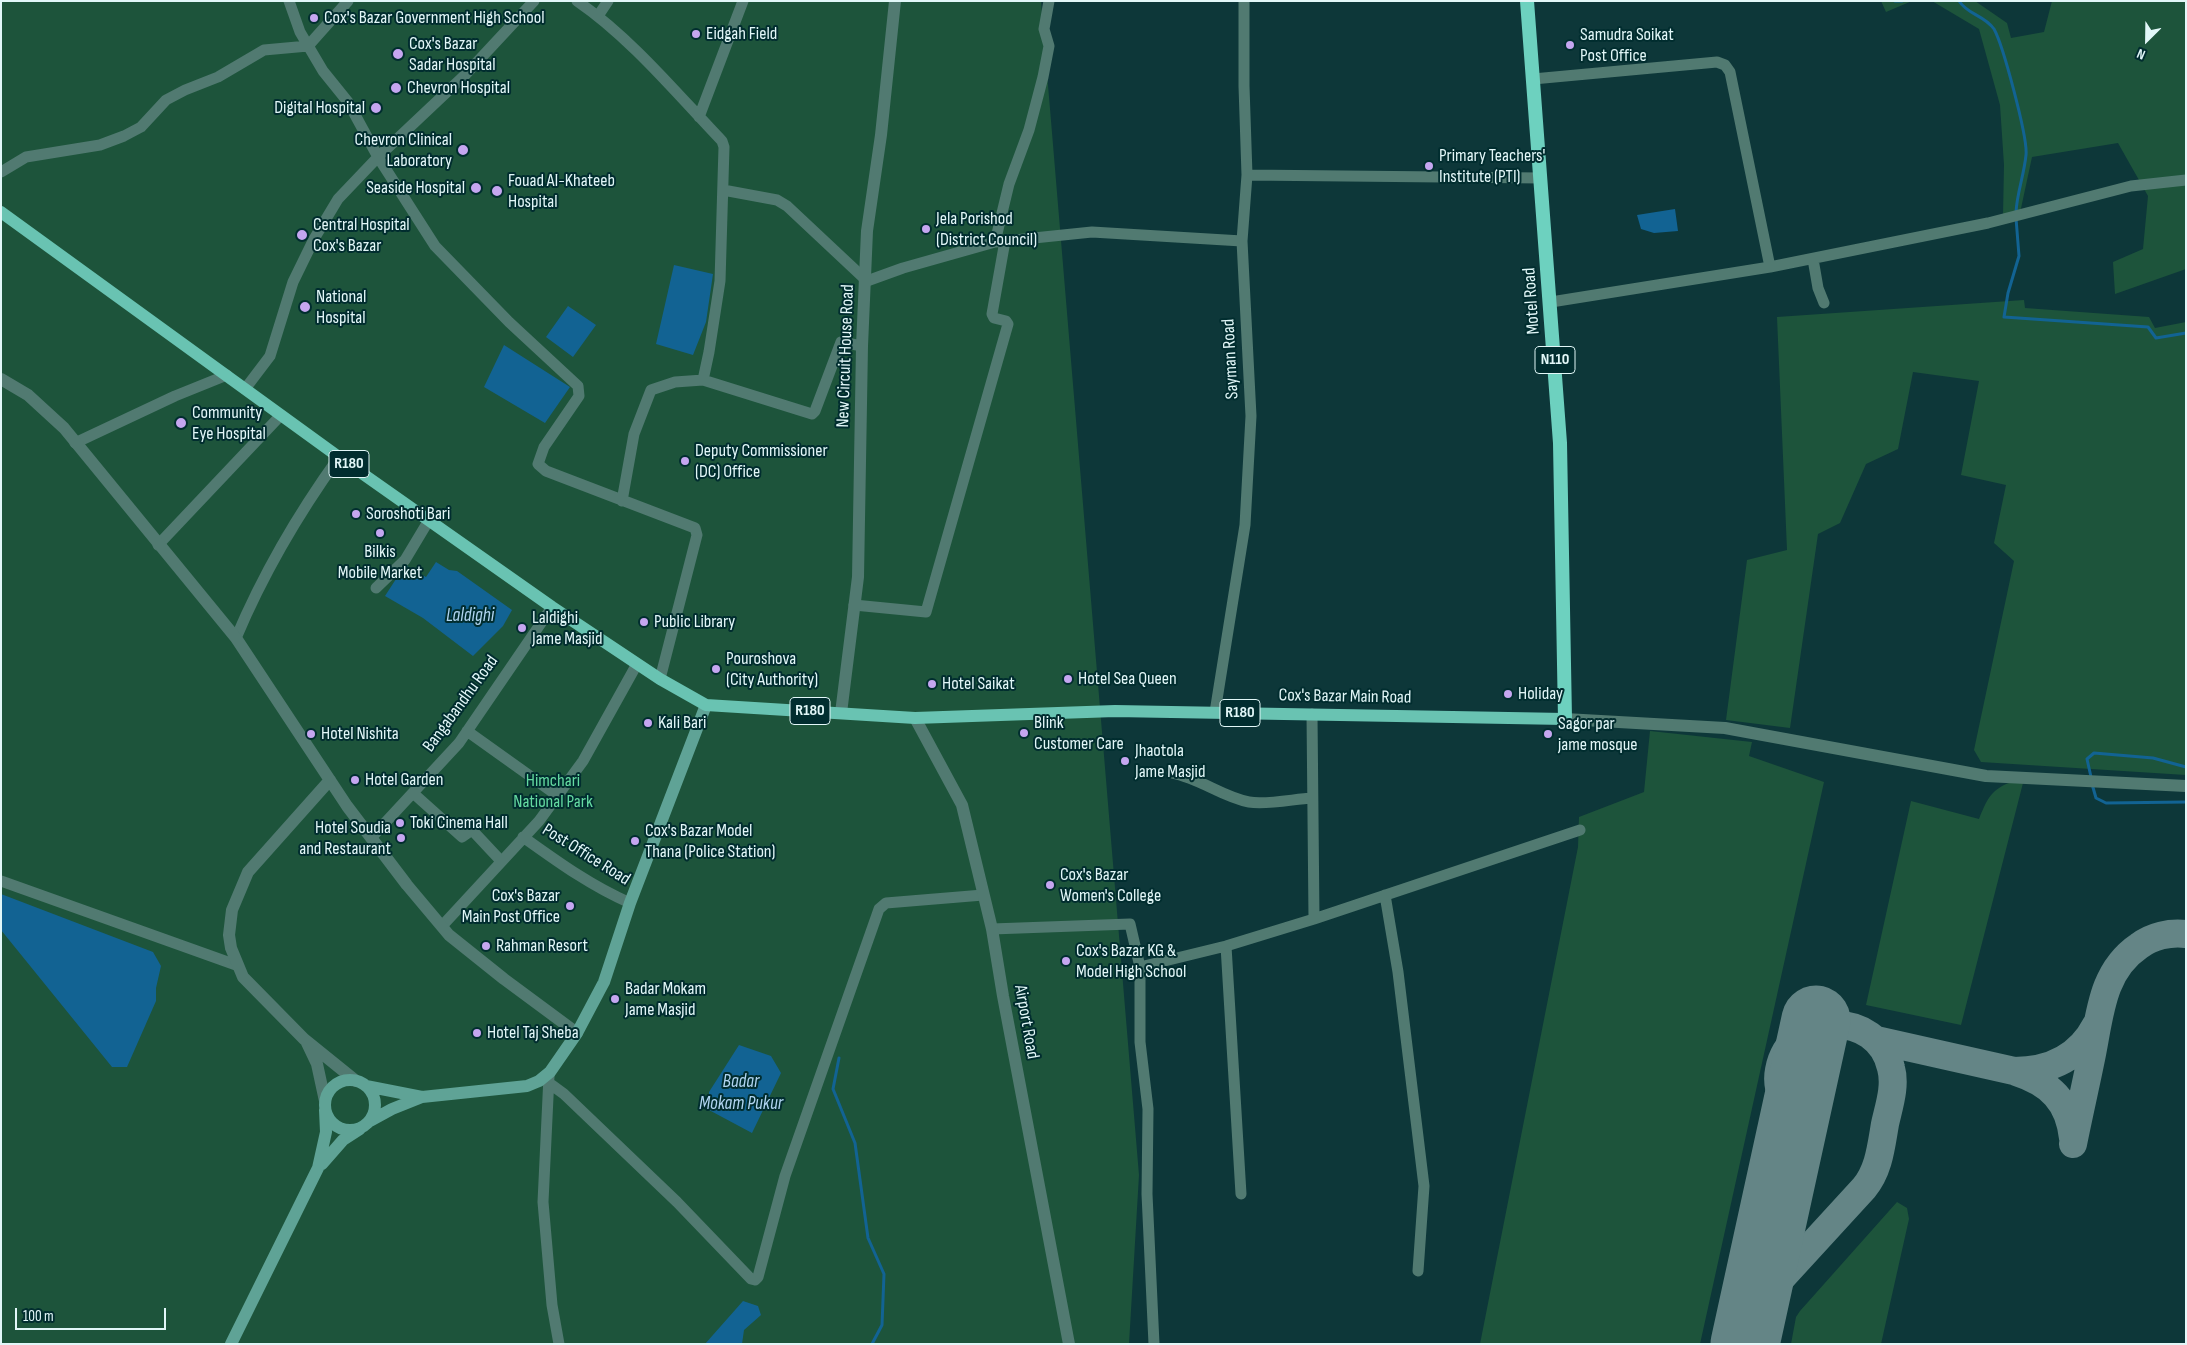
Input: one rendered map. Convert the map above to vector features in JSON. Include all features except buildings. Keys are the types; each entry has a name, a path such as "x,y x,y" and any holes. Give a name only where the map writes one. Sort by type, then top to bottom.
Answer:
{"highway":[{"name":"Motel Road","path":"1527,1 1551,302 1560,443 1565,719"}],"main road":[{"name":"R180","path":"1,212 339,457 552,607 660,679 706,705 915,718"},
{"path":"325,1106 328,1118 340,1128 355,1130 392,1109 422,1097 526,1086 549,1077 577,1033 604,982 630,903 706,705"},
{"name":"Cox's Bazar Main Road","path":"915,718 1116,711 1565,719"},
{"path":"231,1344 318,1168 326,1132 325,1106 328,1093 340,1082 361,1084 422,1097"},
{"path":"318,1168 344,1140 366,1124 375,1107 371,1092 361,1084"}],"street":[{"path":"289,1 300,32 308,46 323,71 348,102 378,157 435,246 509,322 578,386 579,396 544,447 538,464 546,471 695,528 697,535 660,679"},
{"path":"1,172 26,157 100,145 124,136 141,127 166,100 218,76 264,50 308,46 348,1"},
{"path":"245,389 270,356 293,282 314,239 338,199 378,157 466,74 534,1"},
{"path":"577,1 598,16 699,117 722,141 724,147 720,281 709,352 702,380"},
{"path":"598,16 608,1"},
{"path":"699,117 743,1"},
{"name":"New Circuit House Road","path":"841,713 858,577 862,346 867,281 867,231 881,135 895,1"},
{"path":"854,605 926,612 1008,324 1006,321 994,318 992,314 1000,242 1009,184 1029,130 1043,77 1049,46 1044,29 1049,1"},
{"name":"Sayman Road","path":"1215,712 1245,525 1251,416 1242,241 1247,175 1244,1"},
{"path":"1533,79 1717,62 1725,65 1730,72 1770,267"},
{"path":"1247,175 1541,178"},
{"path":"1551,302 1813,259 1988,223 2131,186 2186,180"},
{"path":"723,190 777,200 787,206 867,281 903,268 1000,242 1092,232 1242,241"},
{"path":"1813,259 1818,288 1824,303"},
{"path":"622,501 634,434 651,390 676,382 702,380 812,414 815,411 841,342 862,346"},
{"path":"75,443 175,396 227,375"},
{"path":"1,379 28,395 64,428 236,638 330,780 372,838 449,935 504,979 577,1033"},
{"path":"158,545 281,415"},
{"path":"236,638 288,532 339,457"},
{"path":"376,588 405,560 429,520"},
{"name":"Bangabandhu Road","path":"372,838 459,743 552,607"},
{"path":"442,926 524,837 558,796 583,761 637,664"},
{"path":"1312,714 1314,919"},
{"name":"Airport Road","path":"915,718 962,805 982,895 992,929 1069,1344"},
{"path":"1565,719 1725,728 1986,776 2186,786"},
{"path":"467,731 558,796"},
{"path":"1172,773 1187,776 1238,799 1251,802 1312,798"},
{"path":"330,780 248,872 242,883 230,922 231,948 236,965 254,990 304,1039 361,1084"},
{"path":"413,793 462,838 472,830 501,861"},
{"path":"1140,967 1226,946 1314,919 1580,830"},
{"name":"Post Office Road","path":"524,837 568,870 603,891 630,903"},
{"path":"1,881 236,965"},
{"path":"549,1077 564,1094 677,1202 751,1280 755,1280 758,1277 784,1176 879,909 886,904 982,895"},
{"path":"1385,895 1398,972 1424,1186 1418,1270"},
{"path":"992,929 1130,924 1140,967 1140,1042 1148,1109 1147,1194 1154,1344"},
{"path":"1226,946 1241,1194"},
{"path":"304,1039 317,1064 325,1106"},
{"path":"549,1077 543,1202 552,1305 559,1344"}],"green space":[{"name":"Himchari National Park","path":"1,1 1041,1 1139,1175 1129,1344 1,1344"},
{"path":"1881,1 1912,1 1886,12"},
{"path":"1932,1 1975,1 2007,23 2011,38 2044,32 2052,1 2186,1 2186,269 2115,294 2113,262 2143,249 2148,196 2118,143 2032,157 2020,213 2003,216 2004,165 2000,105 1979,29"},
{"path":"2024,300 2025,308 2149,317 2155,328 2186,322 2186,775 1981,762 1974,750 2014,561 1994,543 2006,485 1961,475 1979,381 1913,372 1898,449 1866,464 1840,523 1818,534 1790,728 1726,720 1747,560 1787,550 1777,317"},
{"path":"1650,731 1752,742 1749,756 1824,782 1700,1344 1480,1344 1578,847 1579,817 1644,792"},
{"path":"2009,783 2023,783 1961,1025 1866,1005 1911,801 1979,819 1993,793"},
{"path":"1897,1202 1907,1208 1909,1219 1881,1344 1791,1344 1796,1317 1800,1311"}],"water":[{"path":"1675,209 1678,231 1654,233 1641,229 1637,215"},
{"path":"674,265 713,274 706,322 693,355 656,344"},
{"path":"568,306 596,325 573,357 546,337"},
{"path":"504,345 570,387 545,423 484,387"},
{"name":"Laldighi","path":"436,562 449,570 457,571 512,610 503,626 473,656 423,618 385,596 405,565 426,577"},
{"path":"1,894 153,952 161,966 156,988 156,1001 127,1067 112,1067 1,930"},
{"name":"Badar Mokam Pukur","path":"739,1045 771,1056 781,1073 752,1133 709,1110 709,1092"},
{"path":"743,1301 758,1306 761,1315 744,1330 742,1344 705,1344"}],"waterway":[{"path":"1895,1 1902,1"},
{"path":"1959,1 1994,29 2014,92 2026,145 2024,170 2016,212"},
{"path":"2016,218 2019,256 2008,293 2004,317 2148,327 2156,338 2186,333"},
{"path":"2091,777 2087,759 2094,753 2153,758 2186,767"},
{"path":"2092,784 2096,798 2106,803 2186,802"},
{"path":"839,1058 833,1089 855,1143 868,1238 884,1274 882,1325 872,1344"}],"taxiway":[{"path":"2073,1144 2101,1009 2110,981 2117,968 2139,946 2161,936 2186,934"},
{"path":"1748,1328 1757,1307 1765,1296 1864,1188 1873,1174 1881,1150 1893,1082 1891,1068 1883,1049 1870,1035 1853,1027 1834,1025 1816,1028 1799,1036 1786,1051 1779,1070 1778,1079 1781,1095 1791,1124 1791,1132"},
{"path":"1876,1040 2014,1071 2040,1068 2062,1060 2081,1046 2096,1025"},
{"path":"2016,1072 2039,1082 2056,1095 2067,1114 2073,1138"}],"runway":[{"path":"1745,1344 1816,1020"}],"place":[{"name":"Cox's Bazar Government High School","path":"314,18"},
{"name":"Eidgah Field","path":"696,34"},
{"name":"Samudra Soikat Post Office","path":"1570,45"},
{"name":"Cox's Bazar Sadar Hospital","path":"398,54"},
{"name":"Chevron Hospital","path":"396,88"},
{"name":"Digital Hospital","path":"376,108"},
{"name":"Chevron Clinical Laboratory","path":"463,150"},
{"name":"Primary Teachers' Institute (PTI)","path":"1429,166"},
{"name":"Seaside Hospital","path":"476,188"},
{"name":"Fouad Al-Khateeb Hospital","path":"497,191"},
{"name":"Jela Porishod (District Council)","path":"926,229"},
{"name":"Central Hospital Cox's Bazar","path":"302,235"},
{"name":"National Hospital","path":"305,307"},
{"name":"Community Eye Hospital","path":"181,423"},
{"name":"Deputy Commissioner (DC) Office","path":"685,461"},
{"name":"Soroshoti Bari","path":"356,514"},
{"name":"Bilkis Mobile Market","path":"380,533"},
{"name":"Public Library","path":"644,622"},
{"name":"Laldighi Jame Masjid","path":"522,628"},
{"name":"Pouroshova (City Authority)","path":"716,669"},
{"name":"Hotel Sea Queen","path":"1068,679"},
{"name":"Hotel Saikat","path":"932,684"},
{"name":"Holiday","path":"1508,694"},
{"name":"Kali Bari","path":"648,723"},
{"name":"Blink Customer Care","path":"1024,733"},
{"name":"Hotel Nishita","path":"311,734"},
{"name":"Sagor par jame mosque","path":"1548,734"},
{"name":"Jhaotola Jame Masjid","path":"1125,761"},
{"name":"Hotel Garden","path":"355,780"},
{"name":"Toki Cinema Hall","path":"400,823"},
{"name":"Hotel Soudia and Restaurant","path":"401,838"},
{"name":"Cox's Bazar Model Thana (Police Station)","path":"635,841"},
{"name":"Cox's Bazar Women's College","path":"1050,885"},
{"name":"Cox's Bazar Main Post Office","path":"570,906"},
{"name":"Rahman Resort","path":"486,946"},
{"name":"Cox's Bazar KG & Model High School","path":"1066,961"},
{"name":"Badar Mokam Jame Masjid","path":"615,999"},
{"name":"Hotel Taj Sheba","path":"477,1033"}]}
